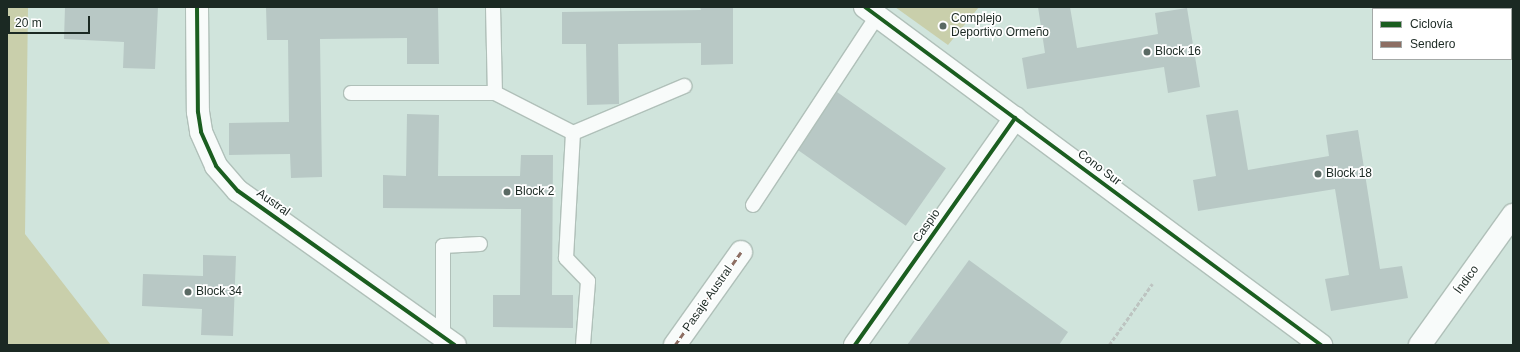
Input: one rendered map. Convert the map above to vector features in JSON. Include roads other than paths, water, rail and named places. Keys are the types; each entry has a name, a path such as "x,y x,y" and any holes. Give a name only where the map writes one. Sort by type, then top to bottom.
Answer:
{"street":[{"name":"Austral","path":"197,7 198,112 201,132 216,166 238,191 449,341"},
{"name":"Cono Sur","path":"871,11 1321,345"},
{"name":"Caspio","path":"855,345 1015,118"},
{"name":"Índico","path":"1420,345 1513,215"},
{"name":"Pasaje Austral","path":"675,345 741,252"}],"lane":[{"path":"494,7 495,93"},
{"path":"753,205 871,11"},
{"path":"573,133 684,86"},
{"path":"351,93 495,93 573,133"},
{"path":"573,133 566,258 588,281 583,345"},
{"path":"449,341 443,246 480,244"}],"place":[{"name":"Complejo Deportivo Ormeño","path":"943,26"},
{"name":"Block 16","path":"1147,52"},
{"name":"Block 18","path":"1318,174"},
{"name":"Block 2","path":"507,192"},
{"name":"Block 34","path":"188,292"}]}
